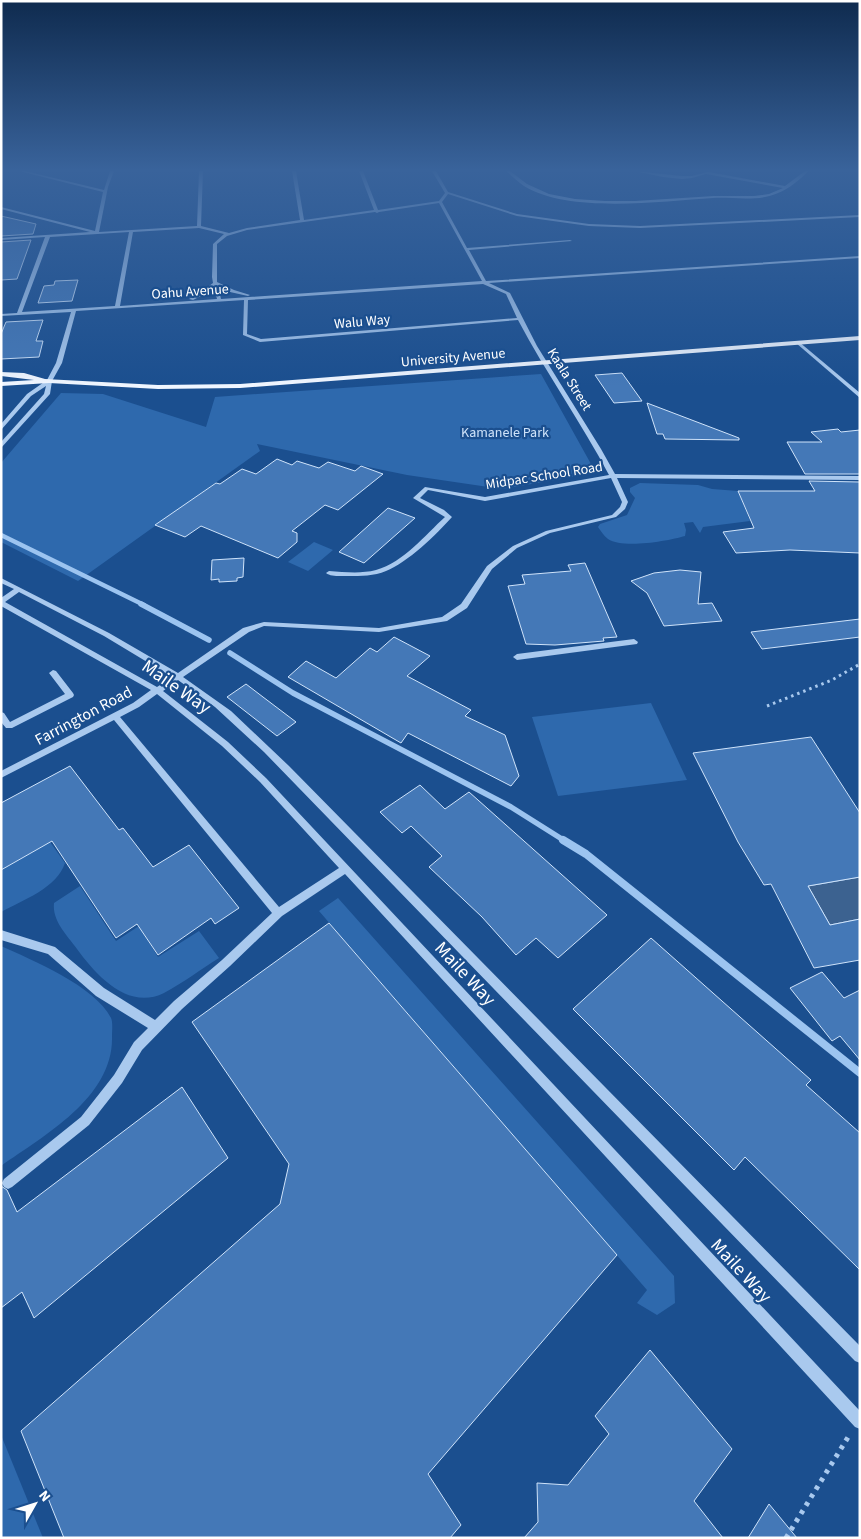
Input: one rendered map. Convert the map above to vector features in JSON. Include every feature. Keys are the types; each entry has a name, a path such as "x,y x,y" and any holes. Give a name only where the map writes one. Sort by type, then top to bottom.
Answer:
{"main road":[{"name":"University Avenue","path":"1,384 49,381 201,388 860,338"},
{"name":"University Avenue","path":"1,374 24,375 49,381"}],"street":[{"path":"19,314 45,243"},
{"path":"117,307 129,243"},
{"path":"217,243 215,244 216,283 220,300"},
{"path":"463,243 485,283 508,294 518,281"},
{"path":"466,249 546,243"},
{"name":"Oahu Avenue","path":"1,314 860,258"},
{"path":"216,283 238,293 276,296"},
{"path":"176,302 199,296 216,283"},
{"name":"Kaala Street","path":"176,677 240,632 258,626 276,624 379,630 444,619 464,606 489,568 515,547 548,532 605,519 618,513 625,502 614,476 543,362 518,319 508,294"},
{"name":"Walu Way","path":"246,298 245,335 260,341 518,319"},
{"path":"1,446 47,394 49,381 59,363 74,310"},
{"path":"798,342 860,396"},
{"path":"1,428 29,395 49,381"},
{"name":"Midpac School Road","path":"329,573 368,573 384,570 449,517 444,511 432,508 416,498 427,488 485,499 614,476 860,478"},
{"name":"Maile Way","path":"1,580 121,643 207,697 286,768 860,1356"},
{"path":"1,602 19,589"},
{"name":"Maile Way","path":"1,602 157,690 225,744 263,780 859,1421"},
{"path":"517,657 634,642"},
{"path":"1,715 9,726 70,695 54,674"},
{"name":"Farrington Road","path":"1,775 115,716 176,677"},
{"path":"115,716 278,913"},
{"path":"8,1183 85,1121 118,1080 138,1046 154,1026 226,963 278,913 345,869"},
{"path":"1,935 51,950 100,992 154,1026"}],"path":[{"path":"767,706 832,680 860,664"},
{"path":"786,1538 859,1421"}],"green space":[{"name":"Kamanele Park","path":"541,374 596,473 502,489 407,475 257,444 260,451 78,581 1,542 1,463 61,393 103,394 206,427 215,397"},
{"path":"640,483 698,485 712,489 738,491 750,521 703,527 700,533 693,522 684,523 685,536 657,542 634,544 615,542 608,539 598,527 600,524 627,515 635,498 630,492 630,488"},
{"path":"314,542 333,550 308,571 288,562"},
{"path":"651,703 687,780 558,796 532,717"},
{"path":"50,842 65,863 61,872 55,880 29,898 1,912 1,870"},
{"path":"80,886 116,941 139,926 158,957 199,931 219,958 164,993 151,997 138,997 126,994 103,979 65,933 55,916 54,903"},
{"path":"338,898 674,1276 675,1303 657,1315 637,1303 647,1290 319,911"},
{"path":"1,946 62,975 91,995 103,1006 111,1018 112,1036 110,1058 102,1078 89,1096 56,1127 1,1166"},
{"path":"1,1435 43,1538 1,1538"}],"shaded area":[{"path":"860,877 860,919 830,925 808,886"}],"building":[{"path":"1,243 30,243 17,279 1,280"},
{"path":"78,280 72,301 38,303 44,286 54,285 55,281"},
{"path":"43,320 36,341 43,341 39,357 1,359 1,334 6,322"},
{"path":"622,373 642,401 614,403 595,375"},
{"path":"647,403 739,438 739,440 665,439 663,434 657,434"},
{"path":"838,429 841,432 860,430 860,474 805,474 787,442 822,442 811,432"},
{"path":"277,459 292,465 297,461 319,468 328,462 355,471 361,466 383,474 338,510 325,505 292,531 297,533 297,542 278,558 201,526 185,537 155,525 216,483 220,484 242,469 256,474"},
{"path":"809,481 860,482 860,553 790,550 736,553 723,532 754,528 738,491 815,491"},
{"path":"388,508 415,518 364,563 339,552"},
{"path":"244,558 243,577 237,578 237,581 219,582 219,579 211,580 212,560"},
{"path":"585,563 617,637 603,638 604,641 555,645 526,644 508,586 525,584 522,575 571,571 568,565"},
{"path":"680,570 701,572 698,604 712,603 722,621 664,626 647,593 631,581 654,573"},
{"path":"860,619 860,637 762,649 751,632"},
{"path":"394,637 430,656 407,676 471,710 465,716 505,735 519,776 511,786 408,733 401,743 288,677 306,661 336,678 370,648 377,652"},
{"path":"246,684 296,722 277,736 227,697"},
{"path":"811,737 860,813 860,877 808,886 830,925 860,919 860,960 814,968 771,884 764,885 738,842 693,753"},
{"path":"70,766 119,830 123,828 153,867 189,845 239,908 215,924 211,918 158,955 137,924 116,938 52,841 1,870 1,803"},
{"path":"420,785 445,809 469,792 607,915 558,958 536,938 516,955 482,917 429,867 442,856 411,826 402,833 380,812"},
{"path":"329,923 617,1255 428,1474 461,1525 450,1538 64,1538 21,1431 280,1204 289,1164 192,1022"},
{"path":"651,938 811,1080 806,1085 860,1133 860,1270 745,1157 734,1170 573,1009"},
{"path":"822,972 844,998 860,990 860,1060 840,1036 832,1041 790,988"},
{"path":"182,1087 228,1158 34,1318 22,1292 1,1308 1,1186 7,1190 17,1212"},
{"path":"650,1350 732,1449 694,1501 723,1538 524,1538 538,1522 537,1483 568,1485 609,1434 595,1416"},
{"path":"769,1504 797,1538 748,1538"}],"waterway":[{"path":"1,535 144,605"},
{"path":"141,604 209,640"},
{"path":"230,653 293,693 511,807 565,841"},
{"path":"563,840 586,854 860,1073"}]}
